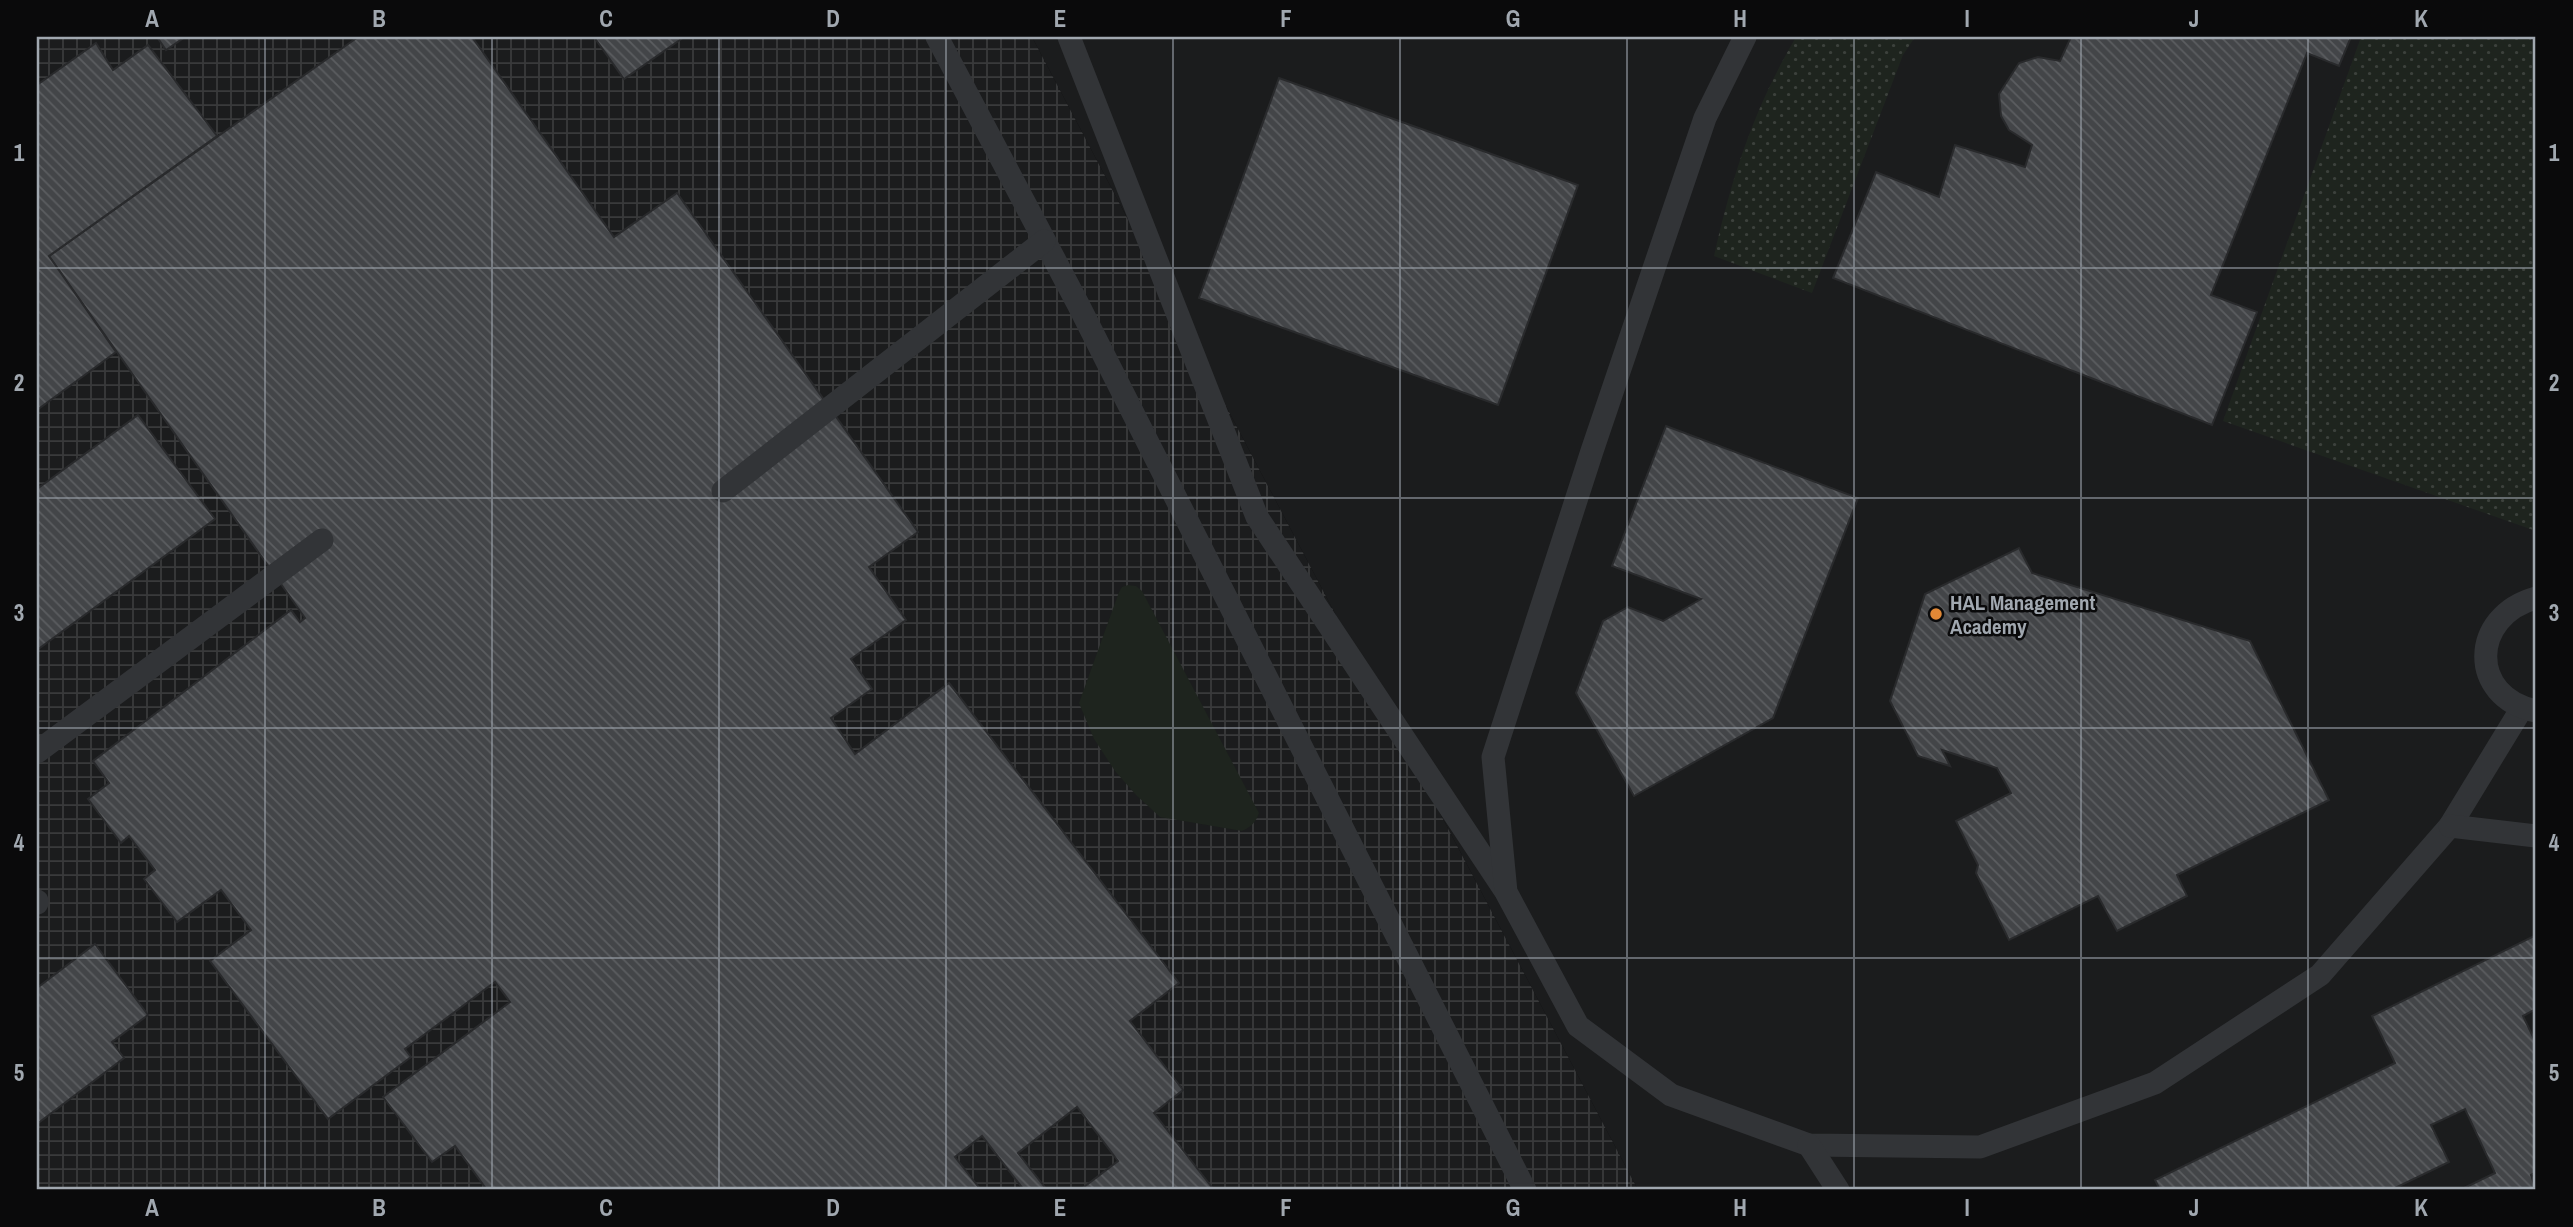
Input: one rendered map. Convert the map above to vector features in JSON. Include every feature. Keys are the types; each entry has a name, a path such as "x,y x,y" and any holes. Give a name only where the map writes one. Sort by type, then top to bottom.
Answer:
{"lane":[{"path":"937,37 1044,240 1525,1190"},
{"path":"1069,37 1257,517 1506,892 1578,1026 1671,1095 1809,1145 1980,1147 2155,1083 2320,975 2450,826 2529,710 2506,698 2493,684 2487,666 2487,647 2492,629 2504,613 2520,602 2536,598"},
{"path":"1506,892 1493,757 1592,451 1705,118 1745,37"},
{"path":"723,491 1044,240"},
{"path":"37,752 321,540"},
{"path":"2450,826 2536,836"},
{"path":"1809,1145 1838,1190"}],"shaded area":[{"path":"37,37 1032,37 1638,1190 37,1190"},
{"name":"HAL Management Academy","path":"1032,37 2536,37 2536,1190 1638,1190"},
{"path":"1796,37 1915,37 1903,55 1812,293 1714,256 1728,198 1756,116"},
{"path":"2361,37 2530,37 2536,53 2536,531 2223,421"},
{"path":"1136,586 1142,591 1259,813 1253,824 1242,831 1160,817 1115,771 1094,739 1079,703 1119,592 1122,587"}],"building":[{"path":"157,37 185,37 166,50"},
{"path":"358,37 472,37 614,237 677,193 918,532 869,567 906,620 851,659 872,689 831,718 855,754 949,683 1179,983 1130,1021 1183,1090 1154,1113 1214,1190 1080,1190 1118,1161 1077,1107 1018,1153 1047,1190 1024,1190 982,1136 955,1157 981,1190 487,1190 455,1146 432,1162 383,1097 510,1002 495,982 405,1049 411,1057 328,1119 210,961 251,930 221,890 177,922 144,879 155,870 129,836 121,843 88,799 109,783 93,761 291,610 300,622 305,618 49,256"},
{"path":"594,37 684,37 624,79"},
{"path":"2071,37 2351,37 2339,66 2307,53 2211,295 2257,312 2212,425 1833,278 1876,172 1939,197 1955,145 2025,167 2032,145 2009,130 2001,116 1999,94 2019,63 2038,57 2060,61"},
{"path":"96,43 113,70 148,45 217,136 49,256 116,352 37,410 37,85"},
{"path":"1279,78 1578,185 1498,405 1199,298"},
{"path":"138,415 215,519 37,650 37,489"},
{"path":"1666,426 1858,498 1773,718 1634,796 1576,693 1603,621 1628,607 1663,621 1701,599 1612,566"},
{"path":"2019,548 2032,573 2250,641 2329,800 2177,875 2187,896 2117,931 2098,896 2009,940 1976,873 1978,865 1956,821 2011,793 1997,768 1942,750 1950,766 1918,756 1890,701 1925,594"},
{"path":"2536,935 2536,1009 2523,1016 2536,1043 2536,1172 2531,1175 2536,1190 2460,1190 2495,1173 2465,1109 2431,1125 2449,1162 2391,1190 2160,1190 2155,1180 2395,1063 2372,1016"},
{"path":"95,944 148,1015 112,1042 124,1058 37,1124 37,988"}],"place":[{"name":"HAL Management Academy","path":"1936,614"}]}
